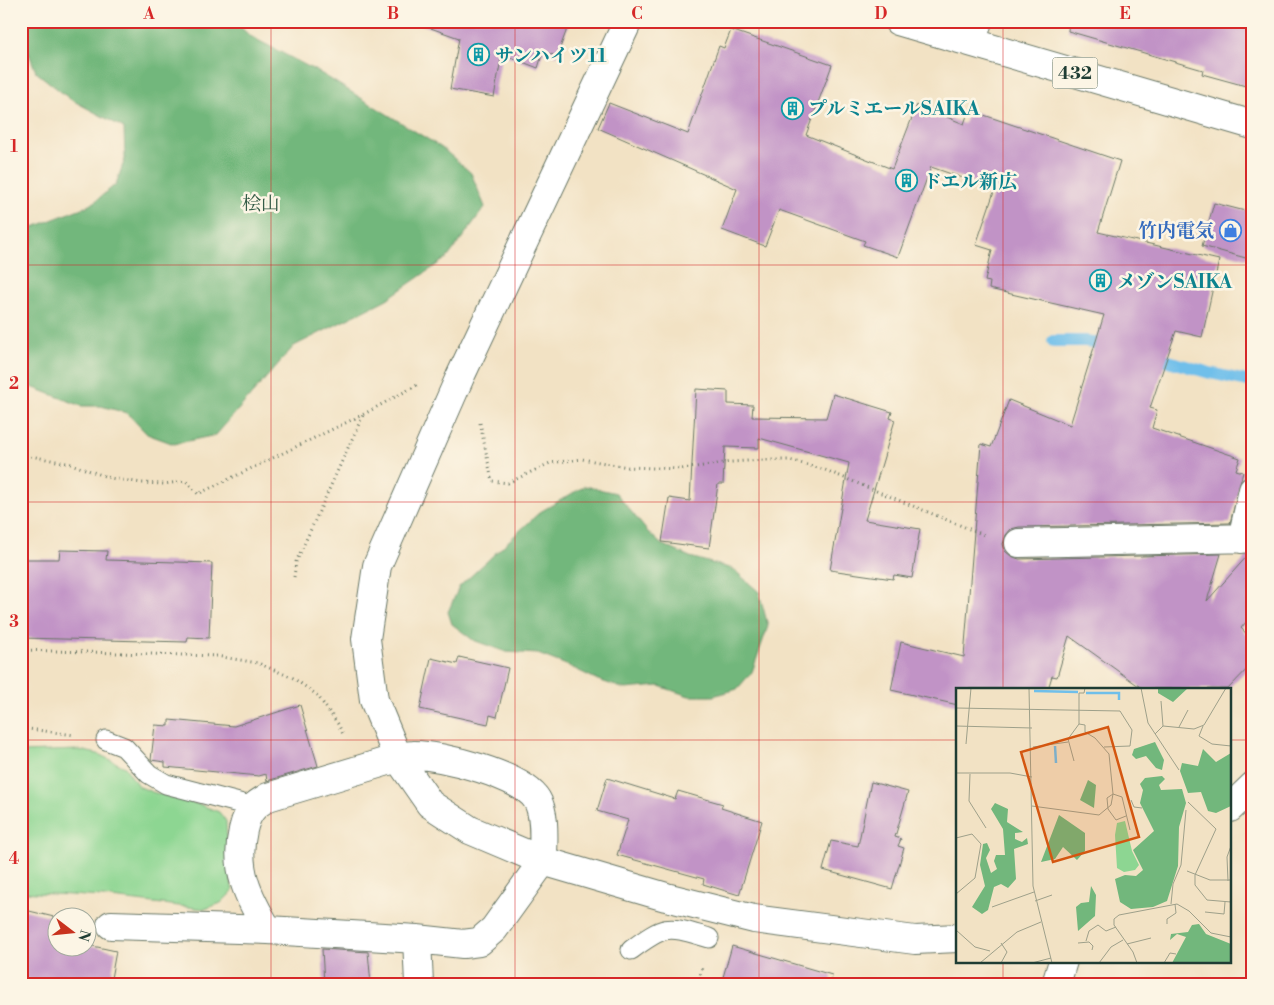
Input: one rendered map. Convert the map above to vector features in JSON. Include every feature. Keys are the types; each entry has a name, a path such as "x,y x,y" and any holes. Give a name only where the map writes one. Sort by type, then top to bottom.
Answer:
{"main road":[{"path":"628,21 460,376 377,566 366,639 374,700 398,758 430,804 470,830 543,861 666,897 754,919 915,940 956,938"},
{"name":"432","path":"898,21 975,32 1253,125"},
{"path":"1019,543 1248,539 1253,490"},
{"path":"111,925 268,930 417,939 463,944 479,942 494,929 543,861 543,820 537,799 517,783 495,772 453,761 414,755 360,768 268,797 254,807 245,820 240,844 242,873 250,901 268,930"},
{"path":"1232,806 1253,786"},
{"path":"417,939 419,984"},
{"path":"1056,984 1062,962"}],"lane":[{"path":"106,740 124,747 149,774 166,784 254,807"},
{"path":"631,950 649,936 667,928 674,928 709,938"}],"path":[{"path":"21,454 71,464 110,478 134,482 164,484 186,481 198,494 364,414 422,382"},
{"path":"294,577 296,562 364,414"},
{"path":"478,414 492,481 508,483 550,464 582,459 628,467 682,469 731,462 789,460 825,470 971,530 1019,543"},
{"path":"21,650 216,656 258,663 293,678 317,695 338,724 360,768"},
{"path":"21,728 106,740"}],"green space":[{"name":"桧山","path":"21,21 234,21 250,36 322,74 442,148 471,173 485,207 448,257 387,299 294,346 216,435 174,444 147,434 127,413 101,406 82,406 21,383 21,232 92,204 116,184 125,159 124,128 70,99 36,72 21,32"},
{"path":"585,486 616,493 647,531 661,544 690,557 733,569 759,592 768,626 752,672 737,689 713,696 689,696 659,686 625,689 598,680 538,654 506,652 473,640 452,624 448,612 459,587 540,512"},
{"path":"79,750 98,754 125,767 138,786 219,812 226,821 228,864 233,891 221,903 205,909 103,897 21,892 21,752"}],"building":[{"path":"423,21 570,21 557,56 543,52 538,68 502,54 494,97 450,89 459,38 422,25"},
{"path":"1069,21 1253,21 1253,88 1202,74 1203,70 1068,31"},
{"path":"731,30 832,65 806,135 892,169 917,105 964,124 969,110 1120,161 1098,232 1219,260 1202,337 1176,331 1150,408 1157,410 1152,428 1240,458 1236,470 1243,472 1230,523 1019,527 1011,529 1006,535 1003,544 1005,551 1019,559 1221,554 1207,601 1249,554 1253,554 1253,614 1241,628 1253,641 1253,663 1229,688 1142,688 1069,636 1057,677 1052,676 1048,688 956,688 956,705 891,690 901,642 964,657 981,444 991,447 1009,400 1070,425 1104,315 989,289 990,282 985,281 992,250 976,245 995,189 931,167 898,257 863,245 865,241 779,210 765,246 722,230 737,189 598,128 609,103 688,134 719,46 724,48"},
{"name":"竹内電気","path":"1214,203 1253,213 1253,260 1202,246"},
{"path":"696,389 728,391 728,404 753,405 752,417 826,418 833,394 892,412 890,418 895,420 865,520 920,529 912,578 894,575 893,579 830,570 849,463 759,438 759,448 725,447 723,484 718,484 709,548 662,542 669,498 690,501"},
{"path":"60,550 107,551 106,560 212,563 209,638 188,637 187,642 21,638 21,559 59,559"},
{"path":"459,657 508,668 497,717 490,715 488,724 420,709 431,658 457,664"},
{"path":"300,705 318,766 267,781 266,774 259,776 165,767 165,762 151,760 155,725 169,726 169,720 234,726"},
{"path":"607,778 675,799 678,791 723,804 721,808 762,821 739,895 703,884 704,879 617,855 628,820 597,811"},
{"path":"871,782 908,792 895,837 901,839 898,846 904,848 892,889 823,870 831,841 858,846"},
{"path":"21,909 48,916 48,958 98,958 98,947 116,951 110,984 46,984 21,977"},
{"path":"732,946 832,975 831,984 721,984"},
{"path":"322,949 368,952 371,984 324,984"}],"waterway":[{"path":"1053,341 1086,341 1112,346"},
{"path":"1151,356 1210,373 1247,381"}],"place":[{"name":"サンハイツ11","path":"479,55"},
{"name":"プルミエールSAIKA","path":"792,108"},
{"name":"ドエル新広","path":"907,181"},
{"name":"竹内電気","path":"1230,230"},
{"name":"メゾンSAIKA","path":"1101,281"}]}
